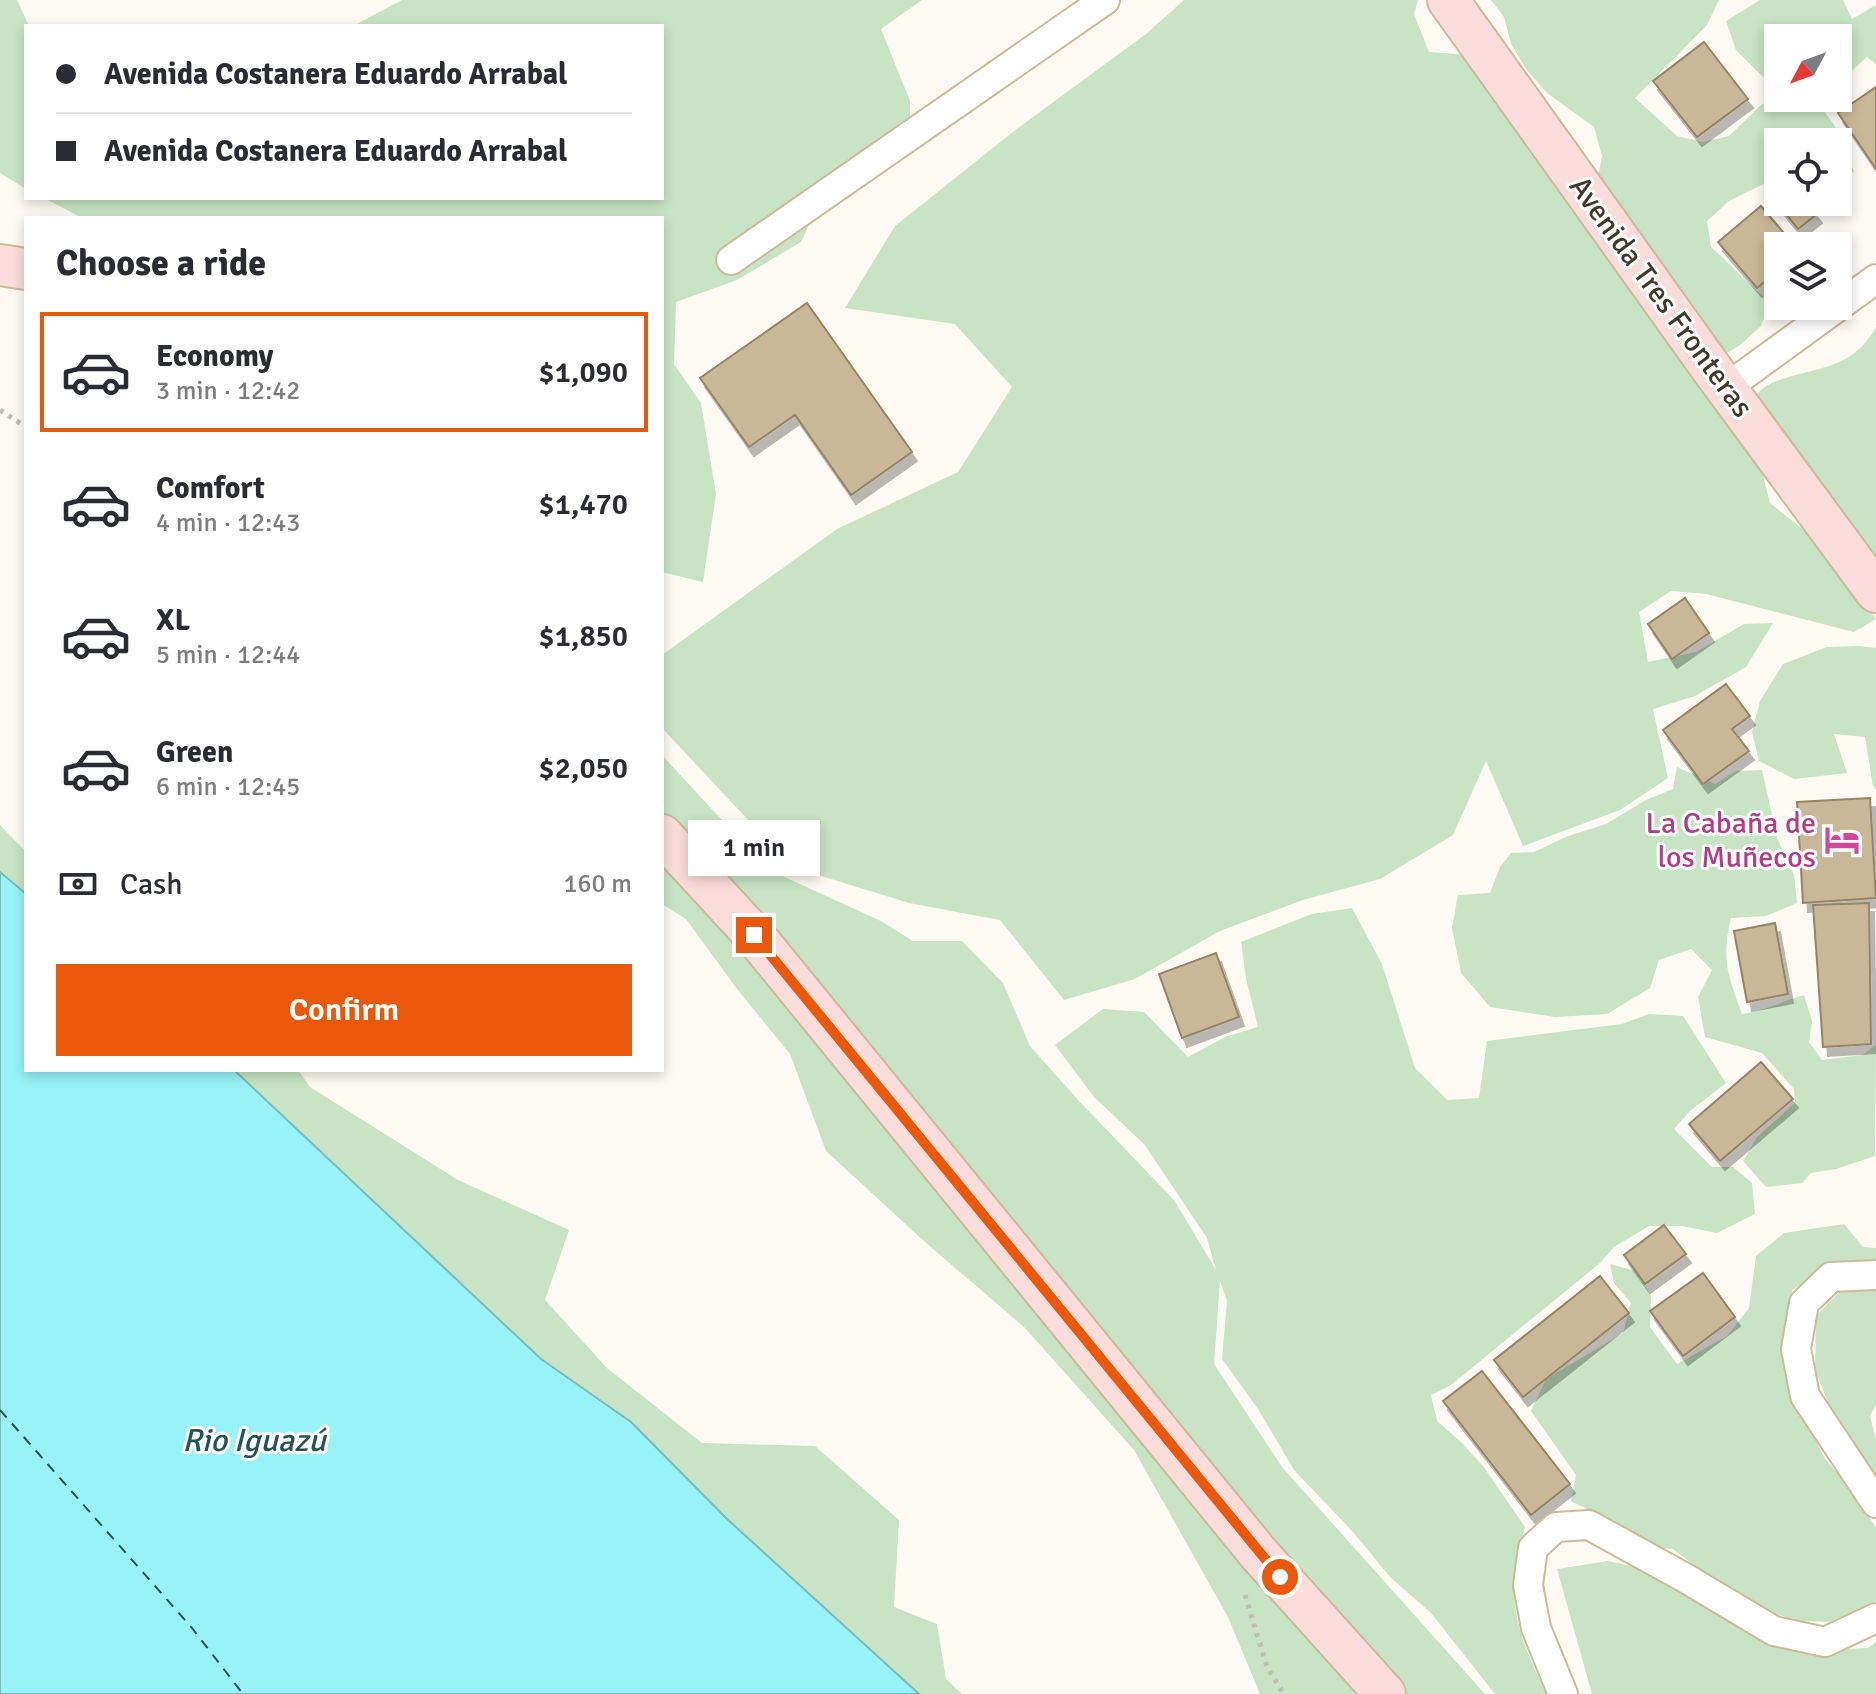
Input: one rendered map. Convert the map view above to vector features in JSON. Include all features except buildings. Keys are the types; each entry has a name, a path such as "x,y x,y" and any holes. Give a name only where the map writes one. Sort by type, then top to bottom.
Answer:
{"main road":[{"name":"Avenida Tres Fronteras","path":"1448,0 1876,592"},
{"path":"0,265 24,269"},
{"path":"664,837 754,935 1250,1544 1385,1694"}],"street":[{"path":"731,260 1105,0"},
{"path":"1726,388 1876,279"},
{"path":"1876,1275 1831,1277 1804,1303 1796,1349 1805,1396 1876,1503"},
{"path":"1563,1694 1536,1628 1528,1585 1533,1548 1556,1527 1589,1525 1774,1631 1825,1642 1876,1618"}],"path":[{"path":"0,410 24,426"}],"green space":[{"path":"0,0 17,0 28,24 24,24 24,188 0,173"},
{"path":"402,0 922,0 881,29 910,101 910,139 822,198 801,242 737,280 676,302 674,364 701,403 716,494 703,582 664,572 664,216 78,216 48,200 664,200 664,24 357,24"},
{"path":"1184,0 1418,0 1414,14 1429,52 1469,55 1759,460 1770,503 1820,543 1876,619 1854,632 1706,594 1671,591 1639,612 1648,662 1696,652 1744,624 1773,623 1746,667 1695,696 1653,709 1668,778 1620,810 1523,846 1486,761 1453,835 1380,879 1303,900 1220,931 1135,979 1064,1000 1000,920 909,903 792,867 664,730 664,654 837,529 958,472 1012,387 955,324 845,308 895,226 1014,131 1146,34"},
{"path":"1491,0 1719,0 1707,25 1635,98 1677,136 1703,142 1729,136 1762,104 1764,112 1825,112 1835,126 1764,128 1764,184 1729,201 1707,221 1711,247 1764,297 1761,326 1739,346 1715,360 1596,186 1602,156 1594,127 1547,93 1527,70 1511,44 1504,17"},
{"path":"1760,0 1843,0 1852,19 1876,5 1876,64 1867,57 1852,70 1852,24 1764,24 1764,78 1736,50 1726,21"},
{"path":"1876,327 1876,594 1747,403 1772,383 1829,366 1855,353"},
{"path":"1827,647 1876,648 1876,790 1865,737 1834,734 1847,773 1794,779 1759,761 1752,732 1760,701 1783,664"},
{"path":"664,757 767,869 881,921 913,941 962,941 1003,983 1030,1046 1174,1200 1216,1270 1207,1238 1144,1144 1094,1097 1055,1045 1103,1009 1144,1012 1188,1057 1225,1037 1258,1027 1241,942 1312,914 1352,908 1382,964 1415,1068 1447,1100 1479,1098 1487,1041 1622,1024 1649,1014 1683,1016 1726,1083 1690,1111 1674,1129 1712,1167 1733,1167 1752,1183 1755,1214 1717,1233 1682,1226 1649,1226 1614,1247 1600,1263 1451,1385 1431,1395 1437,1421 1483,1466 1525,1527 1515,1570 1517,1618 1547,1694 1495,1694 1431,1613 1390,1577 1354,1533 1294,1470 1258,1409 1222,1359 1227,1301 1220,1281 1214,1364 1282,1467 1485,1694 1260,1694 1228,1617 1134,1450 1024,1327 826,1151 790,1054 686,919 664,905"},
{"path":"1677,767 1715,784 1736,771 1762,770 1777,838 1794,875 1797,903 1766,916 1731,918 1726,957 1730,978 1742,1014 1804,995 1812,1021 1809,1042 1822,1060 1862,1055 1876,1045 1875,1156 1836,1169 1811,1173 1802,1183 1766,1187 1743,1161 1757,1137 1795,1103 1794,1089 1762,1053 1705,1037 1698,997 1712,970 1691,949 1659,960 1650,988 1607,1014 1555,1017 1490,1007 1461,973 1452,928 1458,895 1490,893 1500,867 1511,853 1534,852 1568,836 1606,824 1646,800 1673,789"},
{"path":"0,825 24,850 24,892 0,872"},
{"path":"236,1072 299,1072 310,1087 458,1180 569,1230 545,1300 607,1368 702,1443 815,1446 899,1520 894,1607 937,1624 946,1679 962,1694 919,1694 727,1519 631,1422 541,1359"},
{"path":"1844,1224 1863,1247 1876,1248 1876,1261 1835,1262 1792,1290 1787,1340 1791,1391 1825,1459 1851,1488 1876,1528 1876,1601 1838,1622 1796,1621 1753,1605 1673,1549 1632,1547 1599,1515 1571,1501 1576,1475 1531,1411 1546,1379 1623,1333 1631,1303 1614,1283 1610,1264 1636,1271 1651,1296 1650,1327 1677,1364 1727,1336 1749,1308 1756,1256 1784,1233"},
{"path":"1876,1286 1876,1405 1870,1416 1876,1440 1876,1485 1840,1434 1815,1369 1816,1316 1843,1288"},
{"path":"1608,1561 1687,1579 1740,1610 1796,1651 1868,1648 1876,1642 1876,1694 1592,1694 1557,1569"}],"water":[{"name":"Rio Iguazú","path":"0,872 24,892 24,1072 236,1072 541,1359 631,1422 727,1519 919,1694 0,1694"}],"ferry route":[{"path":"0,1410 192,1628 243,1694"}],"place":[{"name":"La Cabaña de los Muñecos","path":"1842,840"}],"route":[{"path":"754,935 1280,1577"}]}
